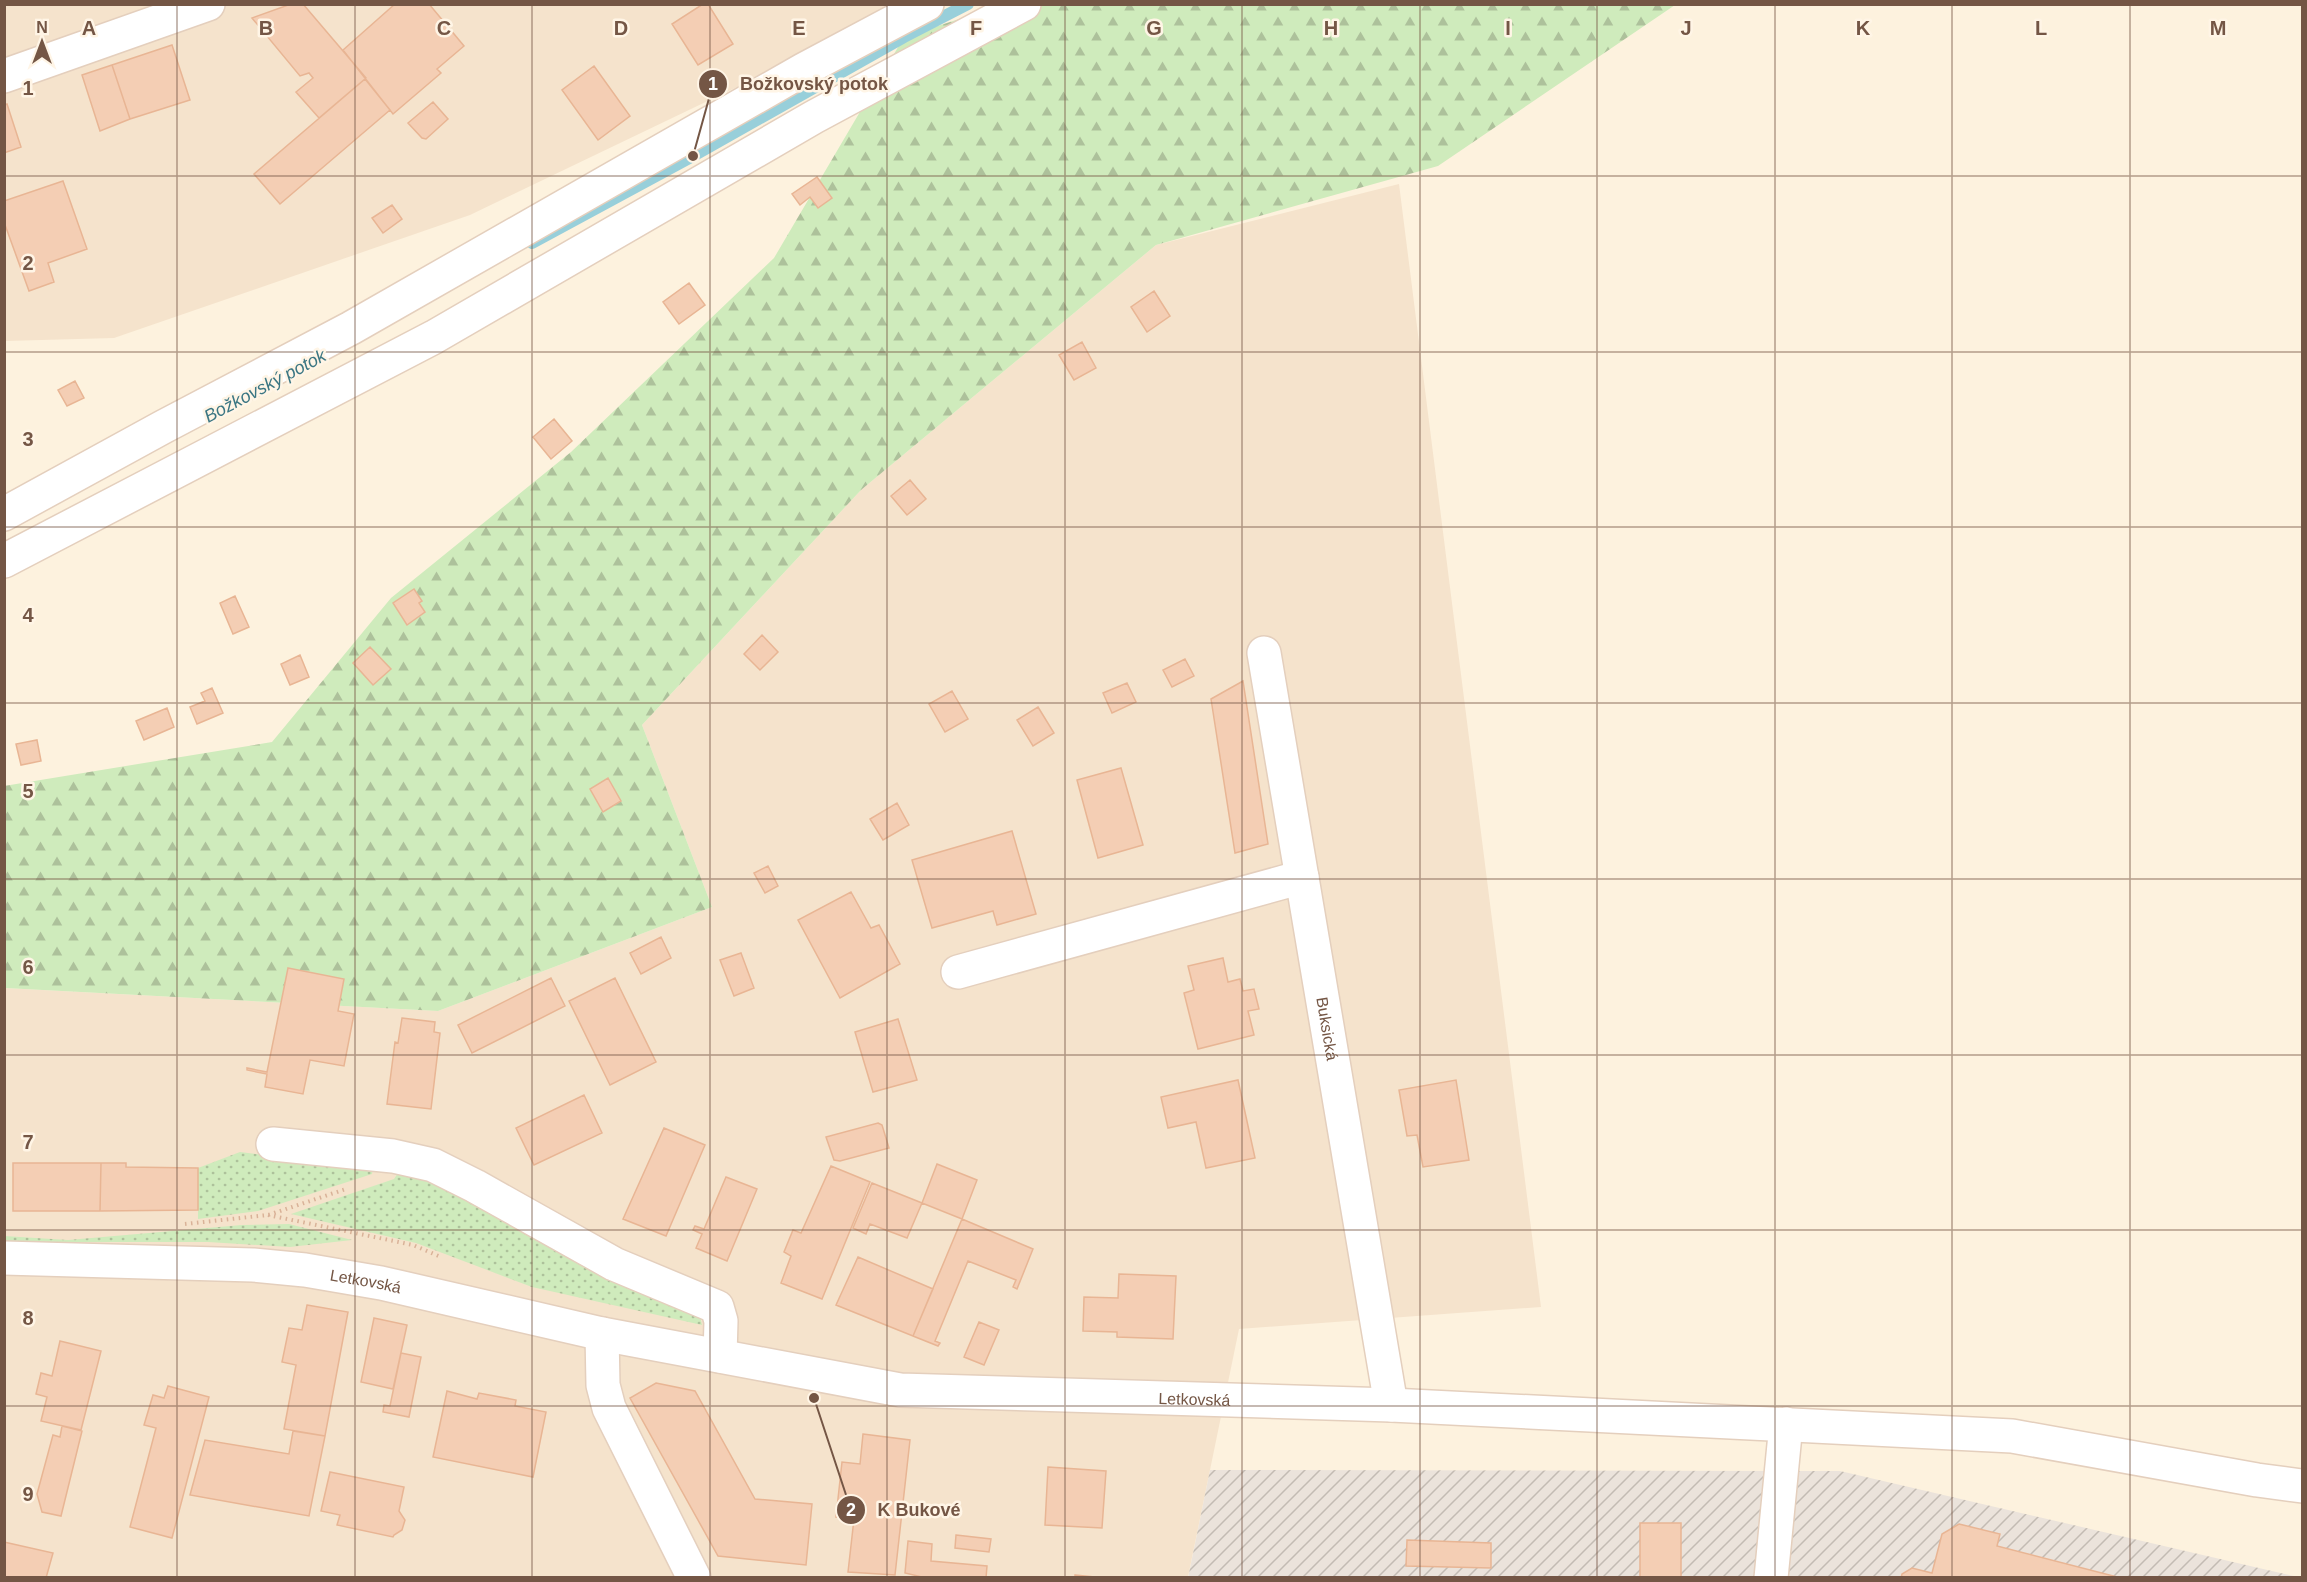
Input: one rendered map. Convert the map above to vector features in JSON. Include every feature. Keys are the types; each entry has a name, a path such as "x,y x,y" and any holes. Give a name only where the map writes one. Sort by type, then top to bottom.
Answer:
{"street":[{"path":"4,75 208,4"},
{"path":"4,514 351,328 803,70 927,4"},
{"path":"4,561 434,337 814,117 1024,4"},
{"name":"Buksická","path":"1264,653 1391,1405"},
{"path":"958,972 1302,877"},
{"path":"273,1144 393,1156 433,1165 614,1264 717,1308 722,1322 720,1356"},
{"name":"Letkovská","path":"4,1258 253,1265 305,1270 381,1283 603,1334 900,1390 1391,1405 2012,1436 2302,1486"},
{"path":"603,1334 603,1385 609,1408 694,1578"},
{"path":"1771,1578 1786,1424"},
{"path":"2257,1480 2302,1469"}],"path":[{"path":"184,1224 268,1215 377,1179 393,1156"}],"shaded area":[{"path":"4,5 908,5 470,215 114,338 5,341"},
{"path":"1399,184 1541,1307 1239,1329 1188,1577 5,1577 4,988 438,1011 712,907 642,725 861,490 1156,245"},
{"path":"1210,1470 1840,1471 2302,1578 1188,1578"}],"green space":[{"path":"1005,4 1675,5 1438,166 1156,245 861,490 642,725 712,907 438,1011 5,988 4,786 272,742 391,598 571,452 774,258 904,37"},
{"path":"240,1152 373,1169 372,1174 258,1211 198,1219 198,1168"},
{"path":"398,1173 425,1177 700,1316 702,1325 532,1287 416,1243 291,1214 394,1179"},
{"path":"289,1224 352,1240 290,1247 208,1242 5,1242 4,1236 68,1240 242,1225"}],"building":[{"path":"291,4 303,4 366,78 319,118 296,92 313,78 309,73 300,76 252,18"},
{"path":"395,4 429,4 464,46 437,69 441,73 393,114 343,50"},
{"path":"703,4 708,4 733,44 698,65 672,24"},
{"path":"172,45 190,100 130,119 112,65"},
{"path":"112,65 130,119 100,131 82,75"},
{"path":"594,66 630,116 598,140 562,90"},
{"path":"365,79 390,110 280,204 254,174"},
{"path":"433,102 448,119 426,139 422,138 408,123"},
{"path":"7,104 21,147 4,153 4,105"},
{"path":"817,177 832,198 818,208 810,197 800,205 792,194"},
{"path":"63,181 87,249 48,263 54,282 29,291 4,222 4,201"},
{"path":"392,205 402,219 383,233 372,218"},
{"path":"689,283 705,305 679,324 663,302"},
{"path":"1154,291 1170,316 1147,332 1131,307"},
{"path":"1082,342 1096,368 1074,380 1059,355"},
{"path":"75,381 84,398 67,406 58,390"},
{"path":"554,419 572,441 551,459 533,437"},
{"path":"910,480 926,499 907,515 891,496"},
{"path":"414,589 422,601 419,603 425,612 407,625 393,603"},
{"path":"235,596 249,627 233,634 220,603"},
{"path":"762,635 778,652 760,670 744,654"},
{"path":"370,647 391,669 373,685 353,663"},
{"path":"300,655 309,677 290,685 281,664"},
{"path":"1185,659 1194,676 1172,687 1163,670"},
{"path":"1243,681 1268,844 1235,853 1211,699"},
{"path":"1127,683 1136,702 1112,713 1103,693"},
{"path":"212,688 223,713 197,724 190,707 205,701 201,693"},
{"path":"952,691 968,719 945,732 929,704"},
{"path":"1038,707 1054,733 1033,746 1017,720"},
{"path":"167,708 174,727 144,740 136,721"},
{"path":"37,740 41,761 21,765 16,744"},
{"path":"1121,768 1143,845 1098,858 1077,780"},
{"path":"608,778 621,801 603,812 590,789"},
{"path":"897,803 909,825 883,840 870,819"},
{"path":"1012,831 1036,914 997,925 993,911 932,928 912,860"},
{"path":"768,866 778,886 765,893 754,873"},
{"path":"851,892 871,928 879,925 900,964 840,998 798,920"},
{"path":"661,937 671,958 641,974 630,953"},
{"path":"741,953 754,988 734,996 720,960"},
{"path":"1223,958 1228,982 1240,979 1243,991 1254,989 1259,1009 1248,1011 1254,1035 1198,1049 1184,993 1194,990 1188,966"},
{"path":"288,968 344,979 338,1011 354,1014 344,1066 310,1060 303,1094 265,1087 267,1074 247,1070 247,1068 267,1072"},
{"path":"551,978 565,1006 472,1053 458,1025"},
{"path":"615,978 656,1062 610,1085 569,1001"},
{"path":"402,1018 435,1022 434,1032 440,1033 431,1109 387,1104 395,1042 398,1043"},
{"path":"898,1019 917,1080 873,1092 855,1032"},
{"path":"1238,1080 1255,1158 1206,1168 1196,1122 1168,1128 1161,1097"},
{"path":"1456,1080 1469,1160 1423,1167 1417,1135 1407,1136 1399,1090"},
{"path":"584,1095 602,1133 534,1165 516,1128"},
{"path":"878,1123 882,1125 889,1148 840,1161 834,1160 826,1137"},
{"path":"664,1128 705,1145 666,1236 623,1219"},
{"path":"13,1163 101,1163 100,1211 13,1211"},
{"path":"101,1163 126,1163 126,1167 198,1168 198,1210 100,1211"},
{"path":"937,1164 977,1180 962,1219 922,1203"},
{"path":"831,1166 870,1182 822,1299 781,1283 791,1256 784,1252 793,1230 801,1233"},
{"path":"726,1177 757,1189 727,1261 696,1248 702,1234 693,1230 695,1226 704,1229"},
{"path":"872,1183 922,1203 907,1238 870,1224 866,1234 853,1228"},
{"path":"962,1219 1033,1249 1017,1289 1013,1287 1016,1280 968,1261 935,1341 940,1343 938,1346 913,1336"},
{"path":"858,1257 933,1289 913,1336 836,1305"},
{"path":"1119,1274 1176,1276 1173,1339 1117,1337 1117,1332 1083,1331 1084,1297 1118,1298"},
{"path":"307,1305 348,1312 325,1436 284,1429 296,1365 282,1362 289,1328 302,1330"},
{"path":"374,1318 407,1325 393,1389 361,1382"},
{"path":"979,1322 999,1330 984,1365 964,1357"},
{"path":"60,1341 101,1351 81,1430 41,1421 47,1397 36,1394 41,1373 52,1376"},
{"path":"401,1353 421,1357 409,1417 383,1412 384,1405 390,1406"},
{"path":"656,1383 695,1391 755,1499 812,1504 806,1565 718,1556 630,1398"},
{"path":"168,1386 209,1397 172,1538 130,1527 156,1428 144,1425 153,1395 164,1398"},
{"path":"447,1391 477,1399 479,1393 516,1400 515,1406 546,1412 533,1477 433,1457"},
{"path":"62,1426 82,1431 61,1516 42,1512 37,1494 53,1435 60,1437"},
{"path":"293,1431 325,1436 309,1516 190,1495 205,1440 289,1454"},
{"path":"863,1434 910,1440 895,1575 848,1572 854,1519 836,1517 842,1462 860,1464"},
{"path":"1048,1467 1106,1471 1102,1528 1045,1525"},
{"path":"330,1472 404,1487 399,1511 405,1520 402,1530 393,1537 337,1525 340,1515 321,1511"},
{"path":"1640,1523 1681,1523 1681,1578 1640,1578"},
{"path":"1959,1524 2000,1534 1997,1546 2121,1578 1901,1578 1902,1574 1912,1568 1932,1573 1942,1534"},
{"path":"956,1535 991,1539 989,1552 955,1548"},
{"path":"1407,1540 1491,1543 1491,1568 1406,1566"},
{"path":"908,1541 932,1544 931,1561 987,1566 986,1578 926,1578 905,1573"},
{"path":"4,1542 53,1553 46,1578 4,1578"},
{"path":"1075,1575 1105,1578 1075,1578"}],"waterway":[{"name":"Božkovský potok","path":"532,243 693,156 904,37 968,4"}],"place":[{"name":"Božkovský potok","path":"693,156"},
{"name":"K Bukové","path":"814,1398"}]}
